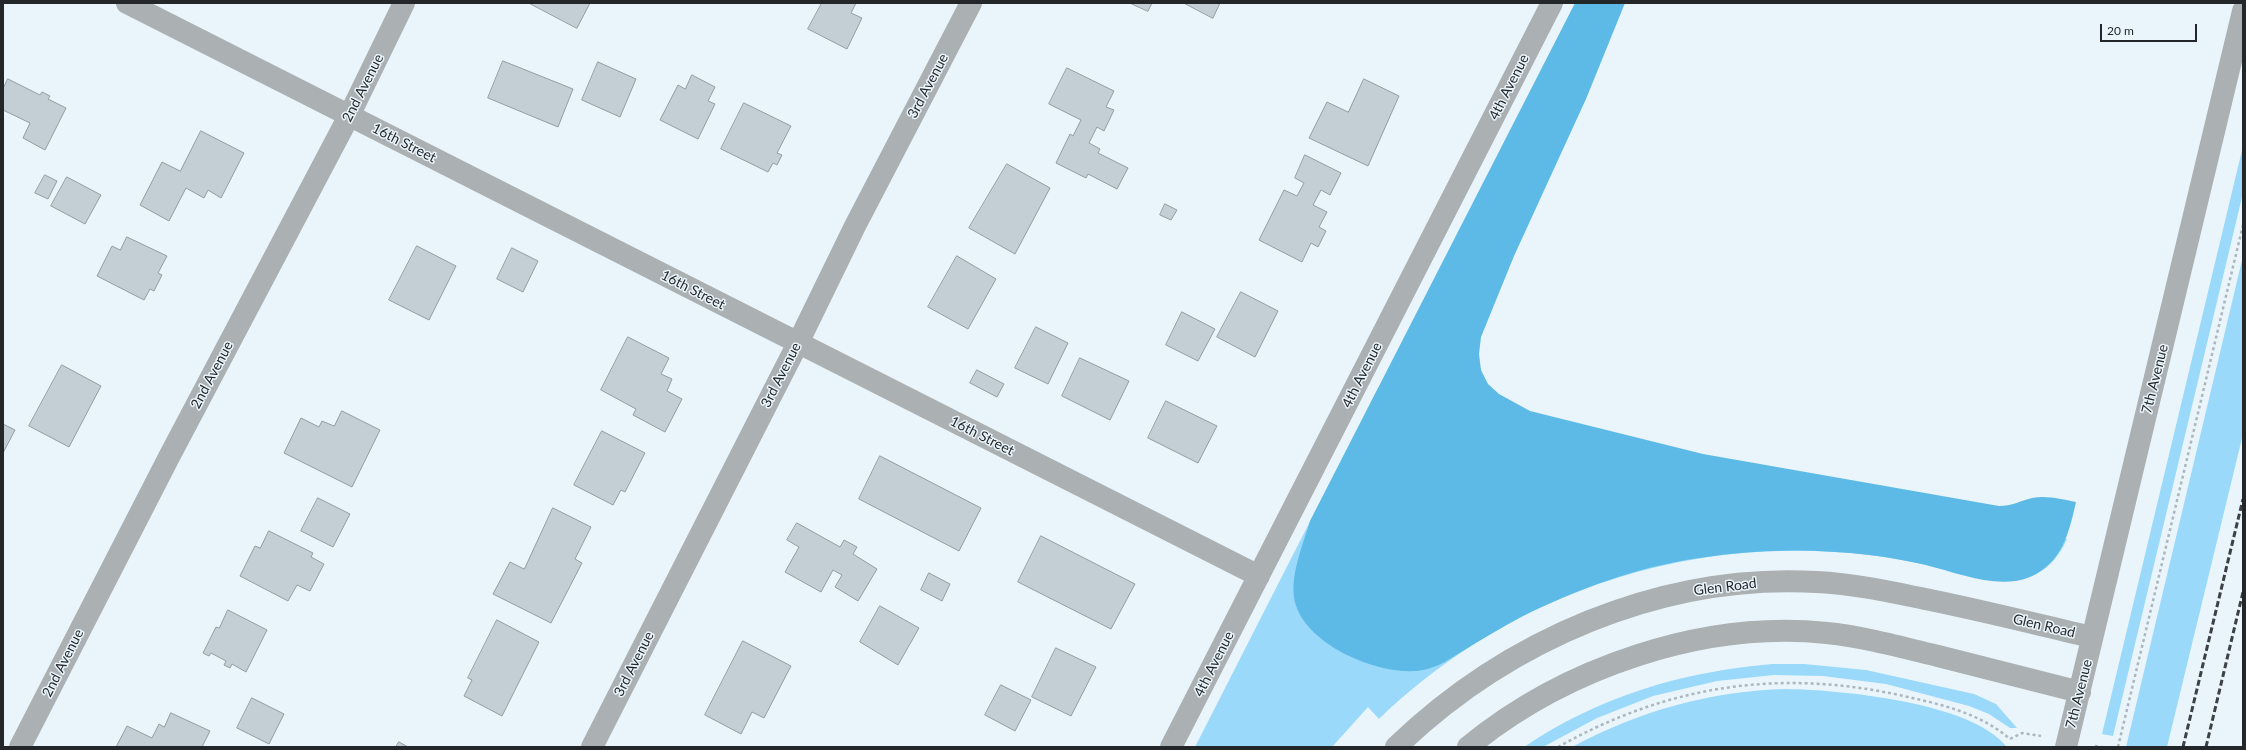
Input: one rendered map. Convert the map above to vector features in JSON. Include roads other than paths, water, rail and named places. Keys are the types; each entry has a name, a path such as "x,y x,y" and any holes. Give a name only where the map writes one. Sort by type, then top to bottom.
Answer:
{"street":[{"name":"16th Street","path":"126,3 1259,576"},
{"name":"2nd Avenue","path":"20,747 162,471 350,116 404,3"},
{"name":"3rd Avenue","path":"592,747 798,343 855,226 971,3"},
{"name":"4th Avenue","path":"1171,747 1552,3"},
{"name":"7th Avenue","path":"2066,747 2243,11"},
{"name":"Glen Road","path":"1396,747 1433,713 1461,691 1514,656 1544,640 1573,627 1638,604 1718,586 1789,581 1846,584 1925,599 2092,637"},
{"path":"1468,747 1519,709 1568,683 1606,667 1677,645 1758,632 1794,631 1854,637 2080,692"}],"railway":[{"path":"2183,747 2243,499"},
{"path":"2206,747 2243,592"}]}
